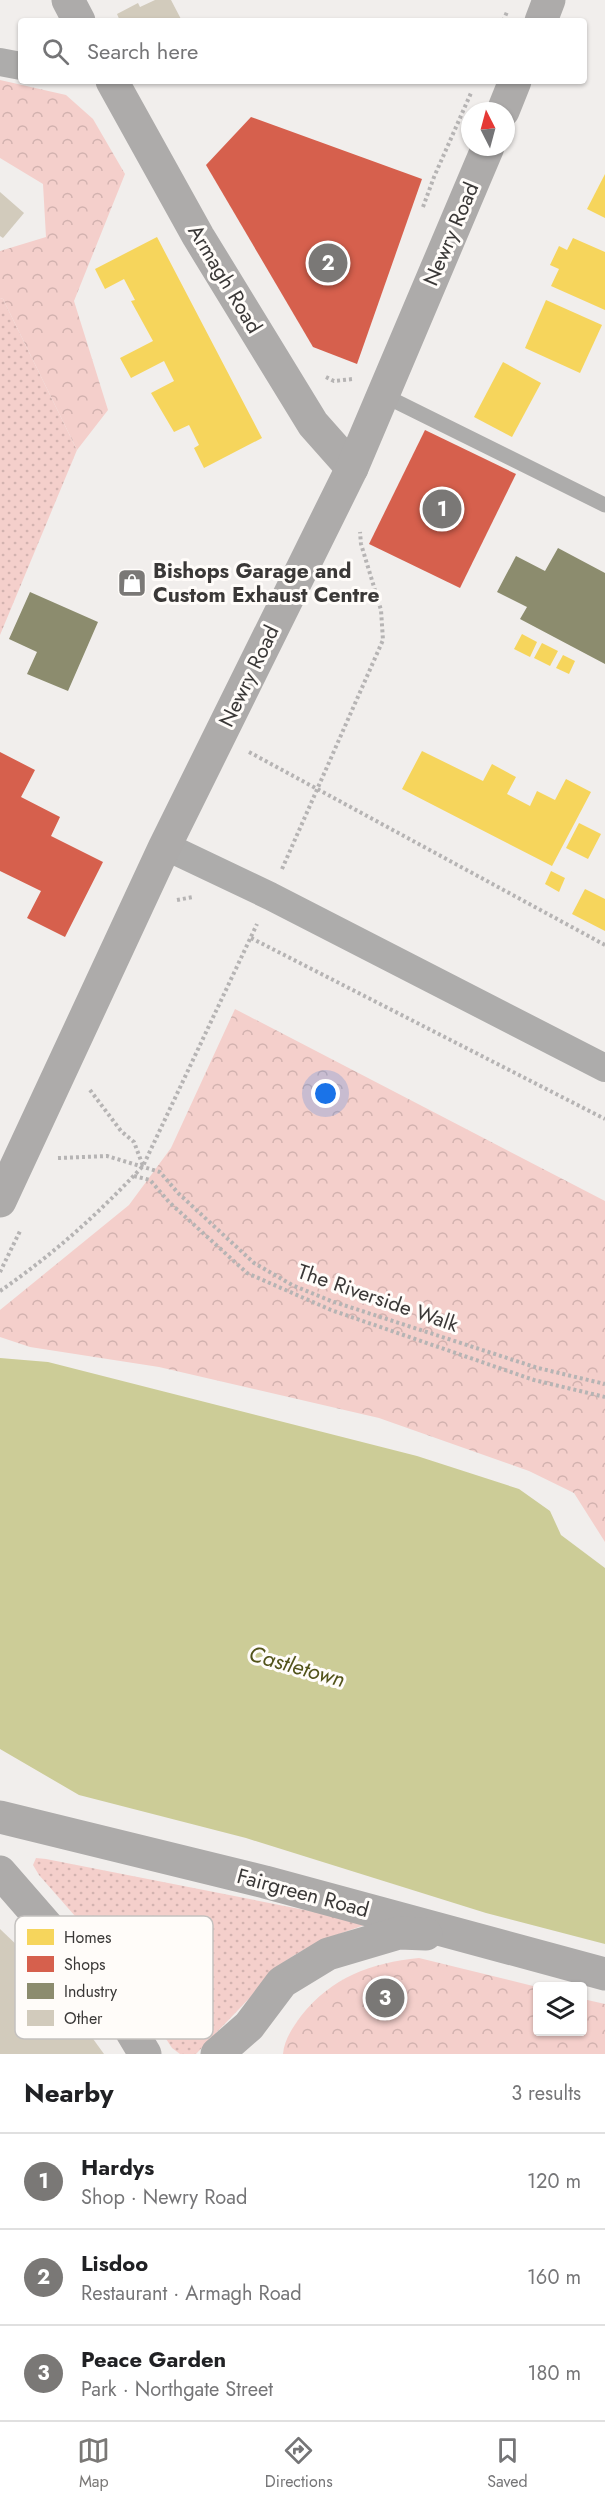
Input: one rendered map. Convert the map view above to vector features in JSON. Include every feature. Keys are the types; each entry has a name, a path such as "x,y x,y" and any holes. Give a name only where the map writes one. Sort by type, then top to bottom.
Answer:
{"main road":[{"path":"68,0 77,18"},
{"path":"542,18 549,0"},
{"name":"Armagh Road","path":"114,84 198,236 307,415 352,468"},
{"path":"507,102 514,84"},
{"name":"Newry Road","path":"13,1210 67,1058 165,846 352,468 370,386 484,156"},
{"name":"Fairgreen Road","path":"0,1817 265,1882 605,1974"},
{"path":"0,1872 39,1916"},
{"path":"217,2054 248,2040 282,1982 328,1954 399,1933 470,1937"},
{"path":"136,2039 144,2054"}],"street":[{"path":"0,62 18,65"},
{"path":"165,846 270,896 605,1068"}],"lane":[{"path":"370,386 605,505"}],"path":[{"path":"422,209 473,88"},
{"path":"321,375 334,381 348,381 370,386"},
{"path":"0,1291 45,1260 114,1199 143,1166 251,938 319,790 383,640 381,610 361,544 358,522"},
{"path":"220,736 605,945"},
{"path":"172,910 176,900 187,896 196,897"},
{"path":"251,938 605,1119"},
{"path":"67,1058 121,1131 135,1142 143,1166"},
{"path":"85,1099 94,1079"},
{"name":"The Riverside Walk","path":"61,1148 56,1158 107,1156 160,1172 178,1193 254,1263 292,1285 331,1301 538,1368 605,1384"},
{"path":"134,1176 150,1180 170,1202 247,1273 331,1310 534,1380 605,1397"},
{"path":"0,1272 13,1210"}],"green space":[{"path":"0,80 66,95 93,119 125,174 74,301 108,410 77,450 3,299 0,298 0,251 46,237 43,184 0,158"},
{"path":"0,298 3,299 77,450 0,635"},
{"path":"235,1009 605,1201 605,1542 574,1493 529,1471 379,1418 159,1367 30,1347 0,1337 0,1310 129,1205 171,1148"},
{"path":"36,1858 46,1859 371,1923 315,1944 284,1962 213,2036 213,1916 75,1916 33,1865"},
{"path":"419,1958 533,1986 533,2036 587,2036 587,2000 605,2004 605,2054 283,2054 287,2039 301,2016 326,1991 354,1974 401,1960"},
{"path":"166,2039 210,2039 196,2054 180,2054 172,2048"}],"water":[{"name":"Castletown","path":"0,1358 48,1362 417,1456 519,1489 550,1511 561,1535 605,1568 605,1944 486,1913 246,1838 79,1795 0,1749"}],"building: Homes":[{"path":"605,174 605,218 587,209"},
{"path":"157,237 262,438 204,468 194,448 199,445 189,425 174,432 151,393 174,381 164,361 131,378 120,358 153,341 131,301 135,300 124,279 105,289 95,269"},
{"path":"573,238 605,252 605,310 551,286 559,269 550,265 559,246 567,250"},
{"path":"546,300 602,325 580,373 525,348"},
{"path":"503,362 541,383 512,437 474,417"},
{"path":"522,634 537,642 530,657 514,649"},
{"path":"542,643 558,651 550,666 534,658"},
{"path":"563,655 575,661 569,674 556,668"},
{"path":"422,751 483,781 492,764 516,777 507,794 530,806 537,791 555,800 566,779 591,792 552,866 402,789"},
{"path":"579,823 601,834 588,859 566,848"},
{"path":"551,871 565,878 559,892 545,884"},
{"path":"585,889 605,899 605,931 572,914"}],"building: Shops":[{"path":"251,117 422,179 357,364 313,347 206,165"},
{"path":"425,430 516,474 460,588 369,544"},
{"path":"0,752 35,770 21,797 60,817 51,836 103,862 65,937 27,918 41,891 0,871"}],"building: Industry":[{"path":"558,548 605,573 605,664 520,619 527,607 497,592 516,556 545,571"},
{"path":"30,592 98,622 68,691 27,674 37,652 9,639"}],"building: Other":[{"path":"155,0 171,0 180,18 119,18 117,14 138,3 140,7"},
{"path":"0,192 24,213 3,238 0,236"},
{"path":"0,1929 15,1943 15,2039 93,2039 104,2054 0,2054"}],"place":[{"name":"Lisdoo","path":"328,263"},
{"name":"Hardys","path":"442,509"},
{"name":"Bishops Garage and Custom Exhaust Centre","path":"132,583"},
{"name":"Peace Garden","path":"385,1998"}]}
